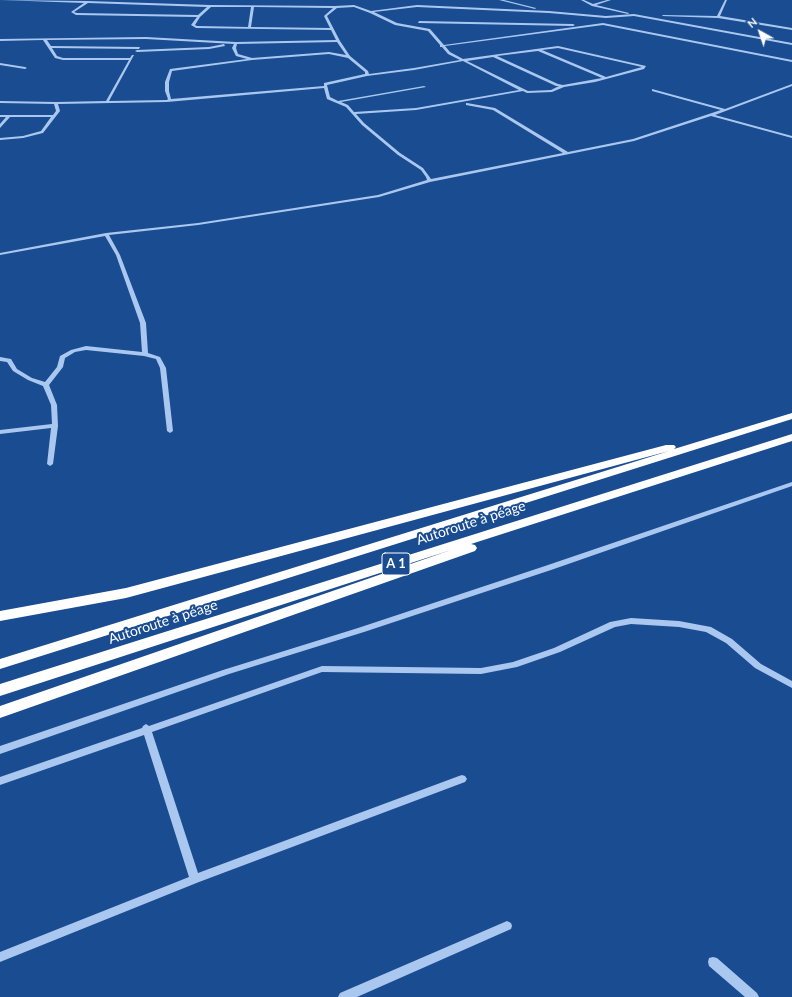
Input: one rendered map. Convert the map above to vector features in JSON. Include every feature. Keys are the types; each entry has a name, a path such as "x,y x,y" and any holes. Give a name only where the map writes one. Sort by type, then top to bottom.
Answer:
{"highway":[{"name":"A 1","path":"0,664 792,416"},
{"path":"0,616 126,593 639,454 753,428"},
{"name":"Autoroute à péage","path":"0,690 792,437"},
{"path":"0,712 779,441"}],"street":[{"path":"0,0 210,6 354,6 396,24 429,30 441,46 449,53 463,60 523,90 538,93 552,91 563,86 605,78 643,68 644,66 558,47 463,60 414,69 367,75 325,84 325,87 170,100 56,103 0,102"},
{"path":"183,5 190,0"},
{"path":"354,6 357,0"},
{"path":"500,0 549,12"},
{"path":"582,0 593,5 634,15 792,44"},
{"path":"593,5 610,0"},
{"path":"718,17 726,0"},
{"path":"87,2 72,12 76,14 199,16"},
{"path":"210,6 199,16 194,24 196,27 331,29"},
{"path":"249,28 253,6"},
{"path":"371,12 417,6 549,12 606,17 634,15"},
{"path":"336,7 325,16 338,42 349,56 367,72 367,75"},
{"path":"641,16 718,17 792,29"},
{"path":"603,24 606,17"},
{"path":"419,22 597,26"},
{"path":"441,46 603,24 792,61"},
{"path":"0,40 146,38 236,43 338,42"},
{"path":"107,102 131,59 146,38"},
{"path":"44,39 56,57 63,59 131,59"},
{"path":"50,47 138,50 209,48 236,43"},
{"path":"236,43 234,48 237,55 252,59"},
{"path":"538,50 605,78"},
{"path":"170,100 166,82 171,70 252,59 329,53 349,56"},
{"path":"494,56 557,85 563,86"},
{"path":"0,64 25,68"},
{"path":"0,254 106,234 198,224 379,196 429,181 634,140 712,115 792,86"},
{"path":"325,87 328,98 346,106 363,124 399,154 422,169 429,181"},
{"path":"337,102 424,87"},
{"path":"353,113 416,109 454,104 523,90"},
{"path":"653,90 725,110"},
{"path":"0,144 2,138 23,137 42,132 58,111 56,103"},
{"path":"454,104 480,105 494,109 568,154"},
{"path":"712,115 792,137"},
{"path":"0,116 54,116"},
{"path":"0,127 8,117"},
{"path":"106,234 118,255 144,323 144,354"},
{"path":"46,385 60,367 62,357 73,351 86,348 144,354 158,358 163,368 170,431"},
{"path":"0,359 9,360 15,370 30,379 46,385 54,404 55,426 50,464"},
{"path":"0,432 55,426"},
{"path":"0,750 226,672 361,630 548,568 792,484"},
{"path":"0,781 146,728 322,669 480,671 508,666 557,650 613,624 631,621 679,624 708,629 729,641 767,672 792,685"},
{"path":"146,728 195,880"},
{"path":"0,957 195,880 462,779"},
{"path":"344,997 507,926"},
{"path":"713,962 753,997"}]}
